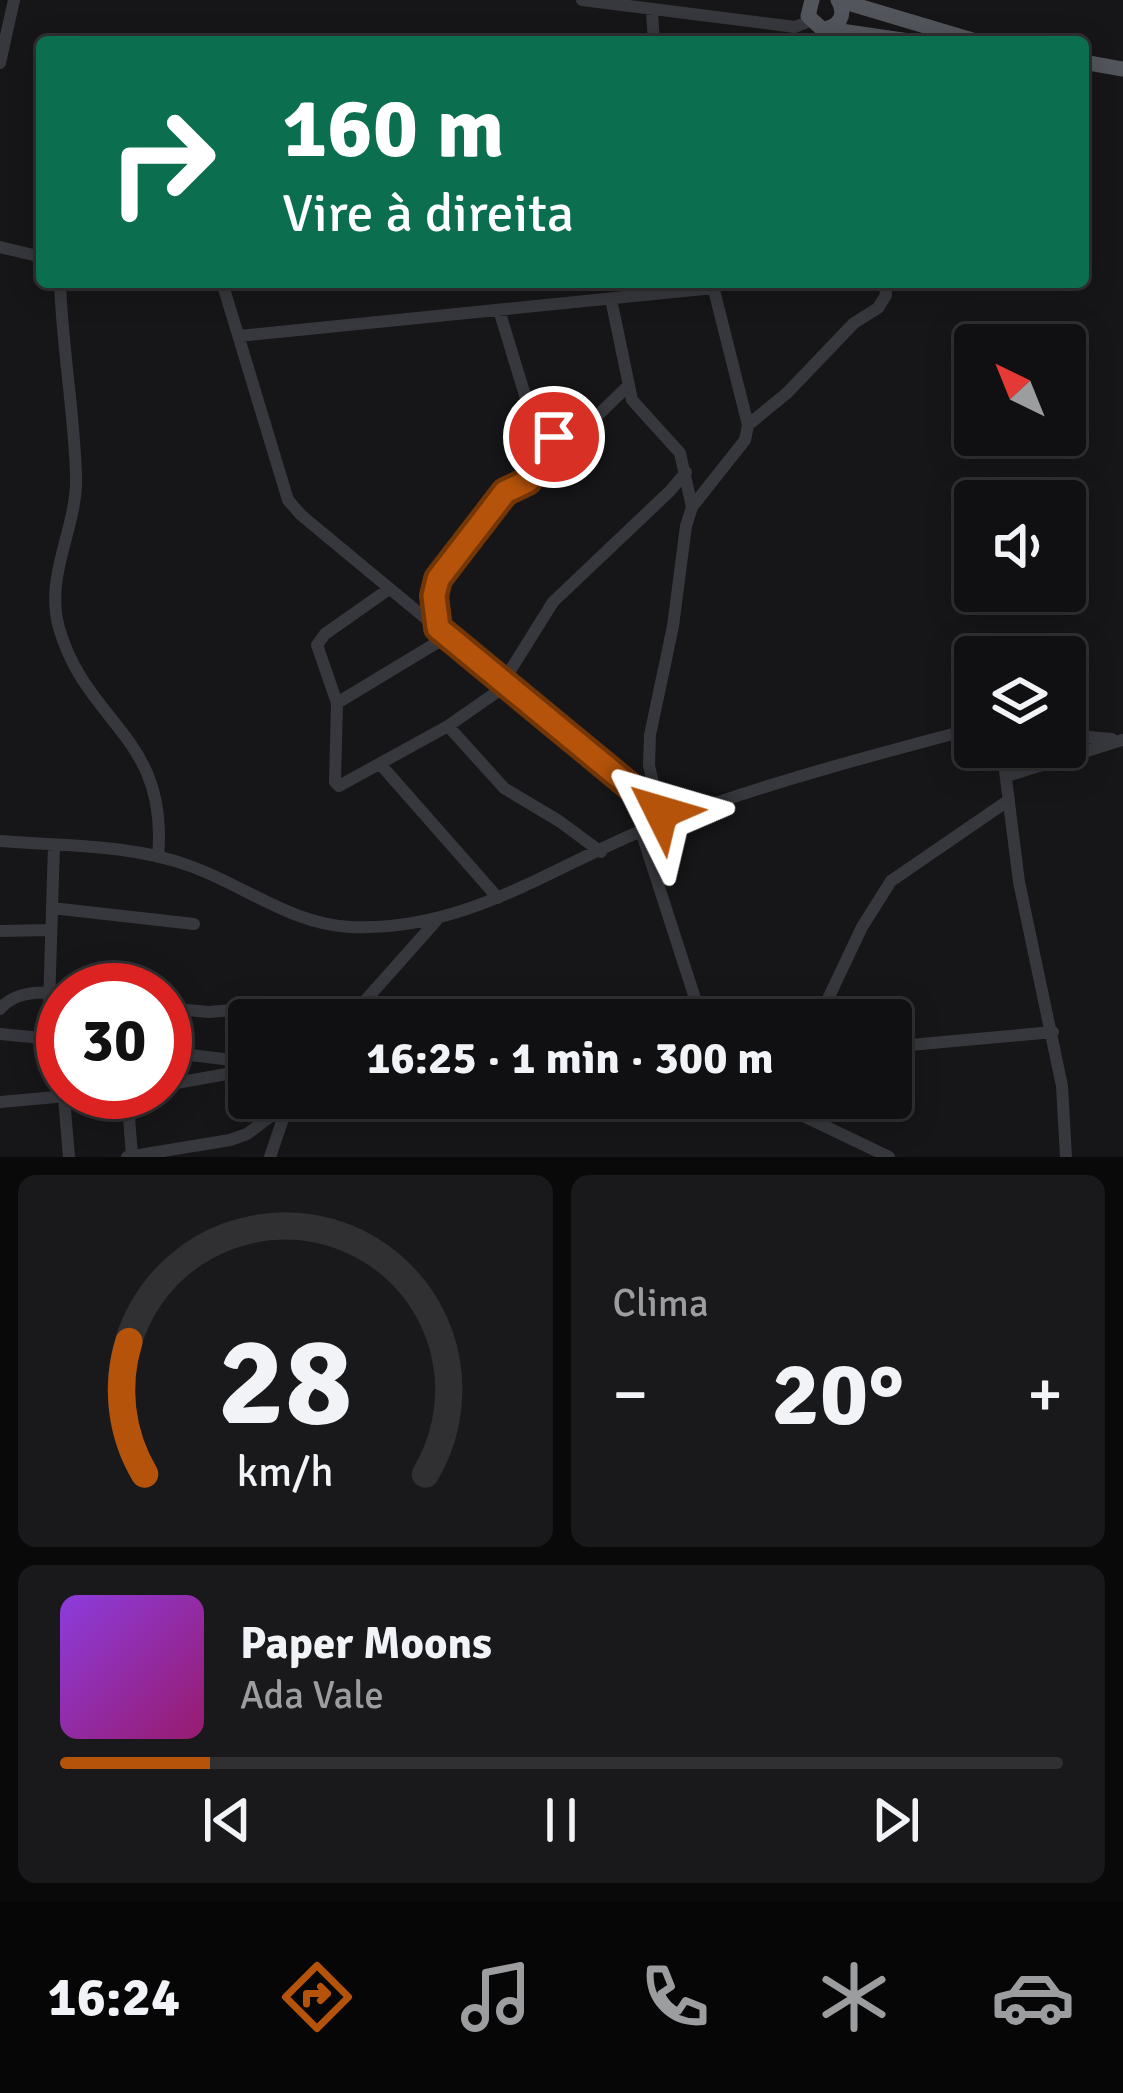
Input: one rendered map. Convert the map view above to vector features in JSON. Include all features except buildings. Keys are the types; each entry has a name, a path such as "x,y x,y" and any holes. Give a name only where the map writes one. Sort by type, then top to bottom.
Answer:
{"main road":[{"path":"790,0 810,12 817,28 875,36"},
{"path":"827,29 837,25 842,15 838,0"},
{"path":"838,0 959,36"},
{"path":"1089,63 1123,69"}],"street":[{"path":"582,0 795,27 810,12"},
{"path":"0,63 9,4"},
{"path":"652,12 654,36"},
{"path":"0,247 36,256"},
{"path":"60,288 76,476 75,510 57,573 59,626 73,661 97,700 132,741 155,788 161,823 158,857"},
{"path":"224,288 288,500 665,816"},
{"path":"239,336 691,288"},
{"path":"692,507 733,460 748,425 714,288"},
{"path":"748,425 787,393 854,323 878,308 885,288"},
{"path":"610,299 627,387 643,416 680,453 692,507 650,735 649,766 665,816"},
{"path":"499,310 542,451"},
{"path":"443,632 434,596 438,579 505,492 528,481 554,437 596,417 627,387"},
{"path":"389,589 319,640 337,703 335,782 346,786 448,726 505,684 553,602 686,472"},
{"path":"337,703 443,632"},
{"path":"448,726 504,788 601,852"},
{"path":"0,841 158,857 221,878 303,919 345,927 436,921 601,852 665,816 954,734"},
{"path":"1086,737 1123,740"},
{"path":"1007,776 1123,740"},
{"path":"381,764 498,898"},
{"path":"1006,768 1022,900 1053,1032 1066,1113 1066,1157"},
{"path":"828,999 862,927 891,881 950,836 1009,800"},
{"path":"641,831 695,999"},
{"path":"53,963 54,845"},
{"path":"52,908 194,924"},
{"path":"367,999 436,921"},
{"path":"0,931 50,930"},
{"path":"0,1009 6,1002 36,994"},
{"path":"192,1010 228,1010"},
{"path":"912,1045 1053,1032"},
{"path":"0,1034 36,1037"},
{"path":"192,1056 228,1062"},
{"path":"192,1079 228,1070"},
{"path":"0,1102 36,1100"},
{"path":"66,1119 69,1157"},
{"path":"129,1119 130,1157 230,1140 266,1119"},
{"path":"270,1157 283,1119"},
{"path":"818,1119 889,1157"}],"route":[{"path":"554,437 528,481 505,492 438,579 434,611 438,628 661,812"}]}
